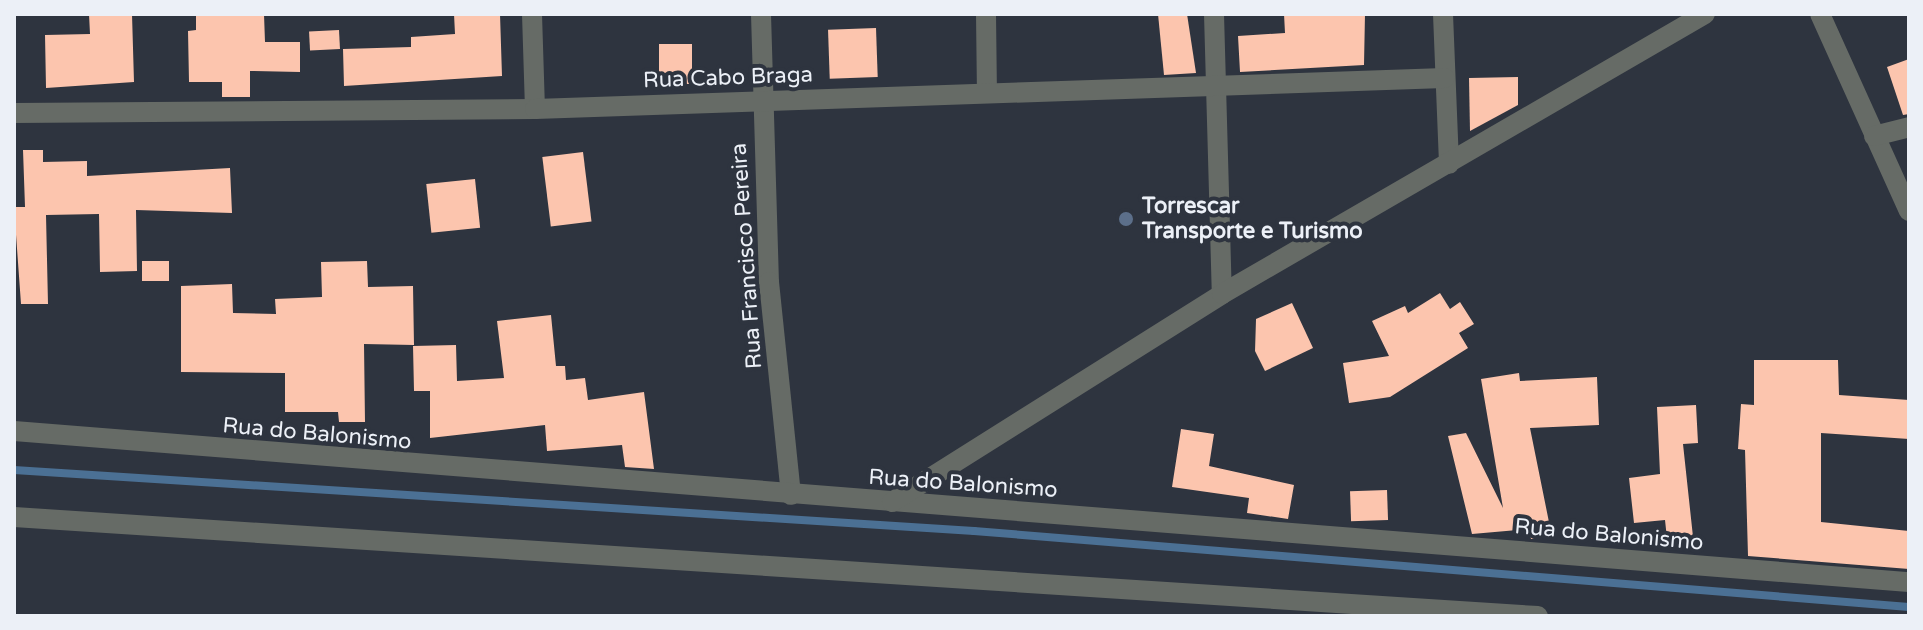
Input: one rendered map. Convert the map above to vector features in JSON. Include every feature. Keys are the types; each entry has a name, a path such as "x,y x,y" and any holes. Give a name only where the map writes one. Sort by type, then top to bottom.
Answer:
{"street":[{"path":"532,14 535,109"},
{"name":"Rua Francisco Pereira","path":"761,14 761,102 769,282 791,495"},
{"path":"986,14 987,93"},
{"path":"1214,14 1222,294"},
{"path":"1443,14 1449,164"},
{"path":"892,502 1222,294 1705,14"},
{"path":"1820,14 1909,211"},
{"name":"Rua Cabo Braga","path":"14,113 535,109 987,93 1216,90 1444,78"},
{"path":"1874,136 1909,127"},
{"name":"Rua do Balonismo","path":"14,431 1909,582"},
{"path":"14,517 1538,616"}],"building":[{"path":"89,14 132,14 134,82 46,88 45,35 90,34"},
{"path":"196,14 264,14 265,42 300,42 300,72 250,71 250,97 222,97 222,82 189,82 188,31 196,30"},
{"path":"454,14 500,14 502,76 344,86 343,49 411,47 411,37 455,34"},
{"path":"1158,14 1187,14 1196,73 1164,75"},
{"path":"1284,14 1365,14 1364,65 1240,72 1238,36 1285,33"},
{"path":"876,28 878,77 830,79 828,30"},
{"path":"339,30 340,49 310,51 309,32"},
{"path":"659,44 692,44 692,84 659,84"},
{"path":"1909,59 1909,114 1903,115 1887,67"},
{"path":"1518,77 1518,105 1470,131 1469,78"},
{"path":"23,150 43,150 43,162 87,161 87,176 230,168 232,213 136,210 137,271 100,272 99,214 46,215 48,304 21,304 14,207 25,207"},
{"path":"583,152 592,221 551,226 542,157"},
{"path":"475,179 480,228 431,233 426,184"},
{"path":"142,261 169,261 169,281 142,281"},
{"path":"367,261 368,287 413,286 414,345 364,344 365,422 339,422 338,412 285,412 285,373 181,372 181,286 232,284 233,313 276,314 275,299 322,297 321,262"},
{"path":"1440,293 1450,309 1460,302 1474,324 1459,333 1468,348 1390,397 1349,403 1343,363 1389,356 1372,321 1405,306 1408,313"},
{"path":"1292,303 1313,348 1265,371 1255,351 1256,319"},
{"path":"551,315 556,366 565,366 566,380 585,378 588,400 644,392 654,469 625,467 622,445 547,451 545,425 430,438 430,391 414,391 413,346 456,345 457,381 504,378 497,321"},
{"path":"1754,360 1838,360 1839,395 1909,400 1909,439 1821,433 1821,522 1909,531 1909,569 1748,556 1745,450 1738,449 1741,404 1754,405"},
{"path":"1519,373 1520,381 1597,377 1599,425 1530,428 1552,537 1531,539 1529,529 1472,534 1448,436 1466,433 1503,508 1481,379"},
{"path":"1696,405 1698,443 1683,444 1694,546 1668,548 1665,520 1634,523 1629,478 1660,474 1657,407"},
{"path":"1181,429 1214,434 1209,466 1294,485 1288,519 1247,513 1249,498 1172,487"},
{"path":"1387,490 1388,520 1351,521 1350,491"}],"waterway":[{"path":"14,470 974,531 1909,607"}],"place":[{"name":"Torrescar Transporte e Turismo","path":"1126,219"}]}
